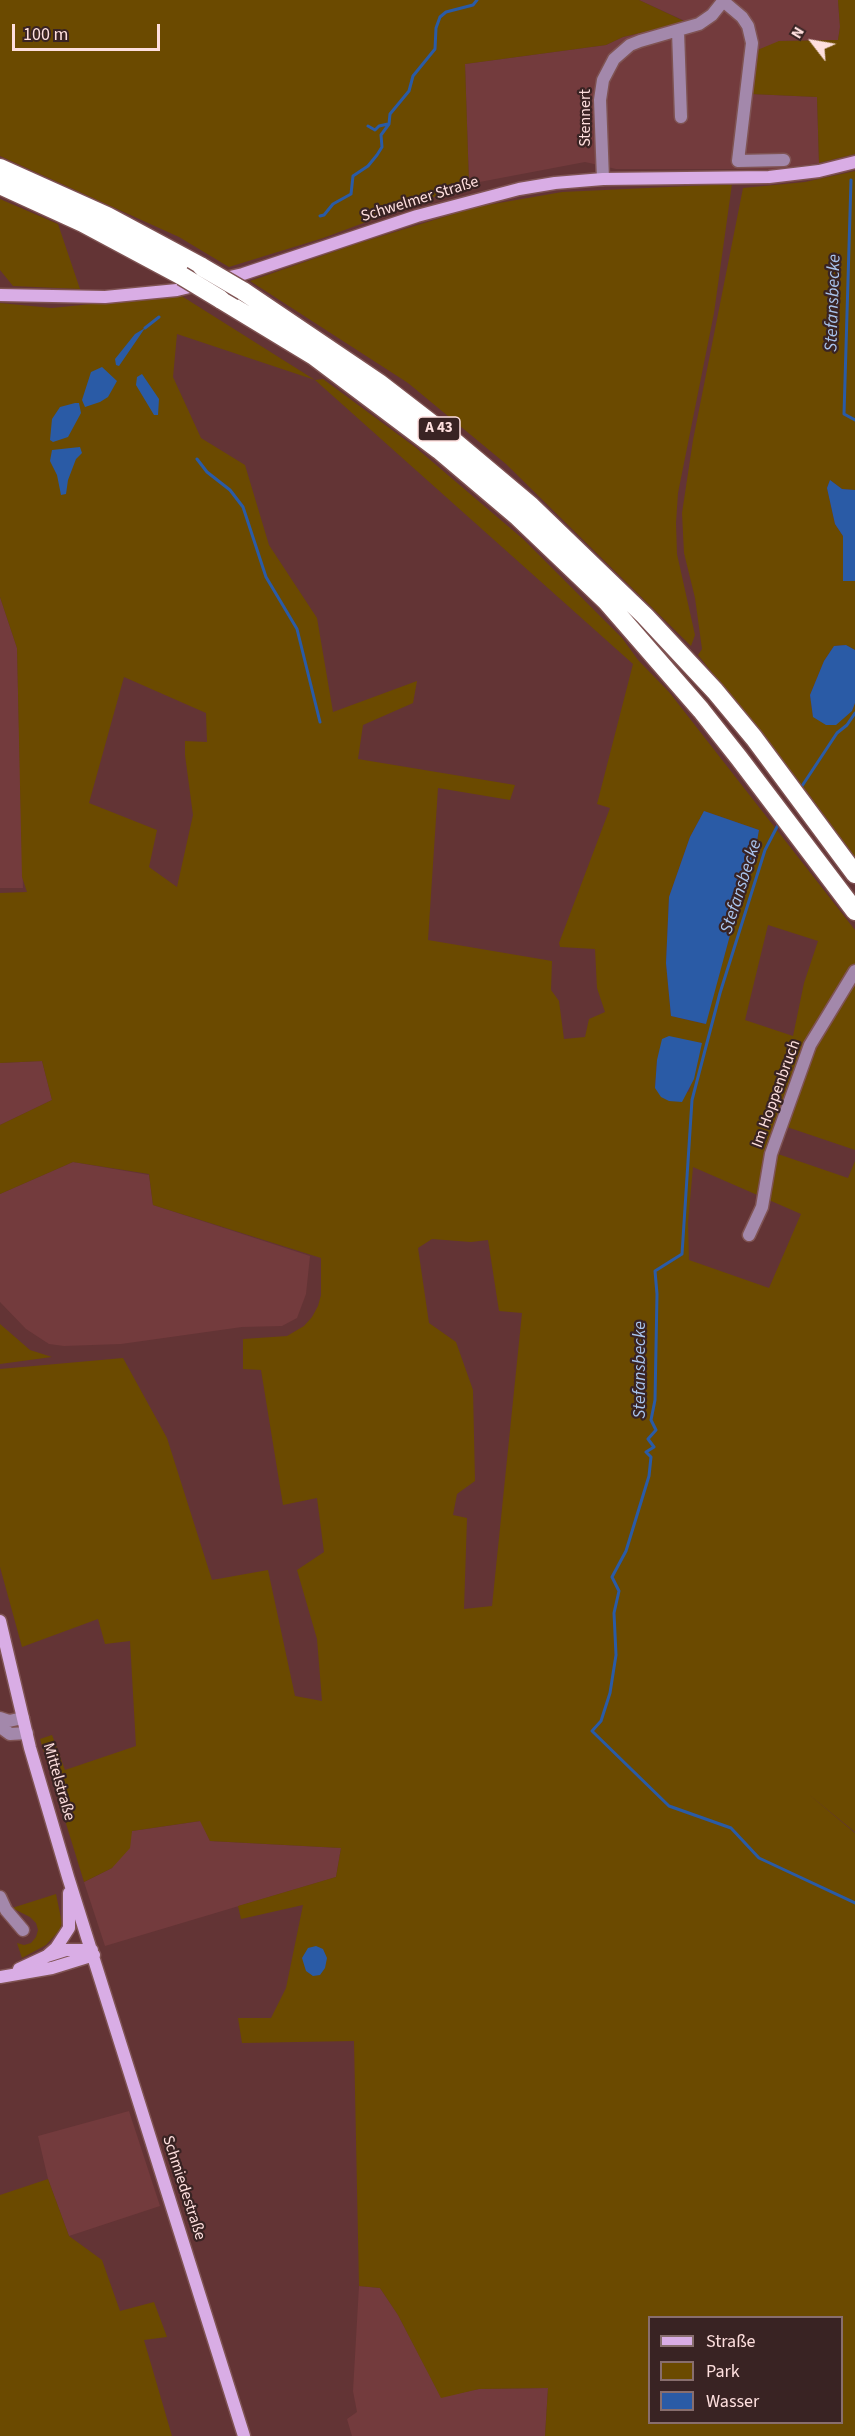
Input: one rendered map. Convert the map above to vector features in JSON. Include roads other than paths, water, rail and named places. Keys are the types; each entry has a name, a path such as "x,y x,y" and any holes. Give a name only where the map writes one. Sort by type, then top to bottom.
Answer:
{"highway":[{"name":"A 43","path":"0,168 107,216 243,291 379,383 449,437 531,506 674,646 754,738 855,874"},
{"name":"A 43","path":"0,185 83,223 182,276 314,356 439,450 518,517 607,602 659,661 774,802 855,911"}],"main road":[{"name":"Schwelmer Straße","path":"0,295 105,297 177,290 243,274 417,216 483,197 555,183 603,179 768,177 819,171 855,162"},
{"name":"Mittelstraße","path":"0,1621 27,1733 68,1877 93,1952"},
{"path":"47,1956 56,1948 69,1928 68,1877"},
{"path":"3,1977 47,1956 72,1949 93,1952"},
{"path":"3,1977 52,1968 93,1952"},
{"name":"Schmiedestraße","path":"93,1952 244,2436"}],"street":[{"name":"Stennert","path":"603,179 600,100 607,69 619,53 630,45 699,24 712,15 724,1"},
{"path":"724,1 742,16 748,26 752,43 738,161 784,160"},
{"path":"678,31 681,117"},
{"name":"Im Hoppenbruch","path":"749,1235 762,1207 771,1154 810,1045 855,971"},
{"path":"0,1718 9,1721 23,1718"},
{"path":"0,1727 10,1734 27,1733"},
{"path":"1,1901 23,1930"}],"water":[{"path":"145,328 119,366 116,365 115,359 135,334"},
{"path":"102,367 117,381 108,397 85,407 82,400 91,372"},
{"path":"142,374 159,399 158,415 154,415 136,385 137,377"},
{"path":"79,403 81,413 68,437 53,442 50,440 52,419 60,407"},
{"path":"80,447 82,453 76,459 68,480 66,494 61,495 57,475 50,461 52,450"},
{"path":"830,480 842,489 855,490 855,581 843,581 843,536 835,524 827,488"},
{"path":"846,645 855,650 855,703 852,711 836,725 826,725 813,717 810,695 824,661 834,646"},
{"path":"704,811 759,830 754,857 736,913 706,1024 671,1016 666,963 669,897 690,837"},
{"path":"669,1036 702,1043 694,1079 682,1102 669,1101 661,1097 655,1088 657,1060 662,1039"},
{"path":"316,1946 323,1949 327,1958 325,1968 320,1975 313,1976 306,1971 302,1958 308,1948"}],"waterway":[{"path":"320,216 324,215 333,204 351,194 353,176 368,166 382,147 381,135 389,124 390,114 409,91 413,76 435,49 436,28 440,17 446,12 473,5 477,0"},
{"path":"368,126 375,130 379,126 388,124"},
{"name":"Stefansbecke","path":"851,180 844,414 855,420"},
{"path":"145,328 159,317"},
{"path":"197,459 207,472 230,490 243,507 266,577 297,629 320,722"},
{"name":"Stefansbecke","path":"800,789 837,733 847,725 855,713"},
{"name":"Stefansbecke","path":"779,823 765,850 720,993 692,1100 682,1254 655,1271 657,1294 655,1400 651,1420 656,1430 648,1439 654,1447 646,1452 651,1457 649,1476 626,1551 612,1577 619,1591 614,1613 616,1655 610,1693 601,1721 592,1731 669,1806 731,1828 759,1858 855,1903"}]}
